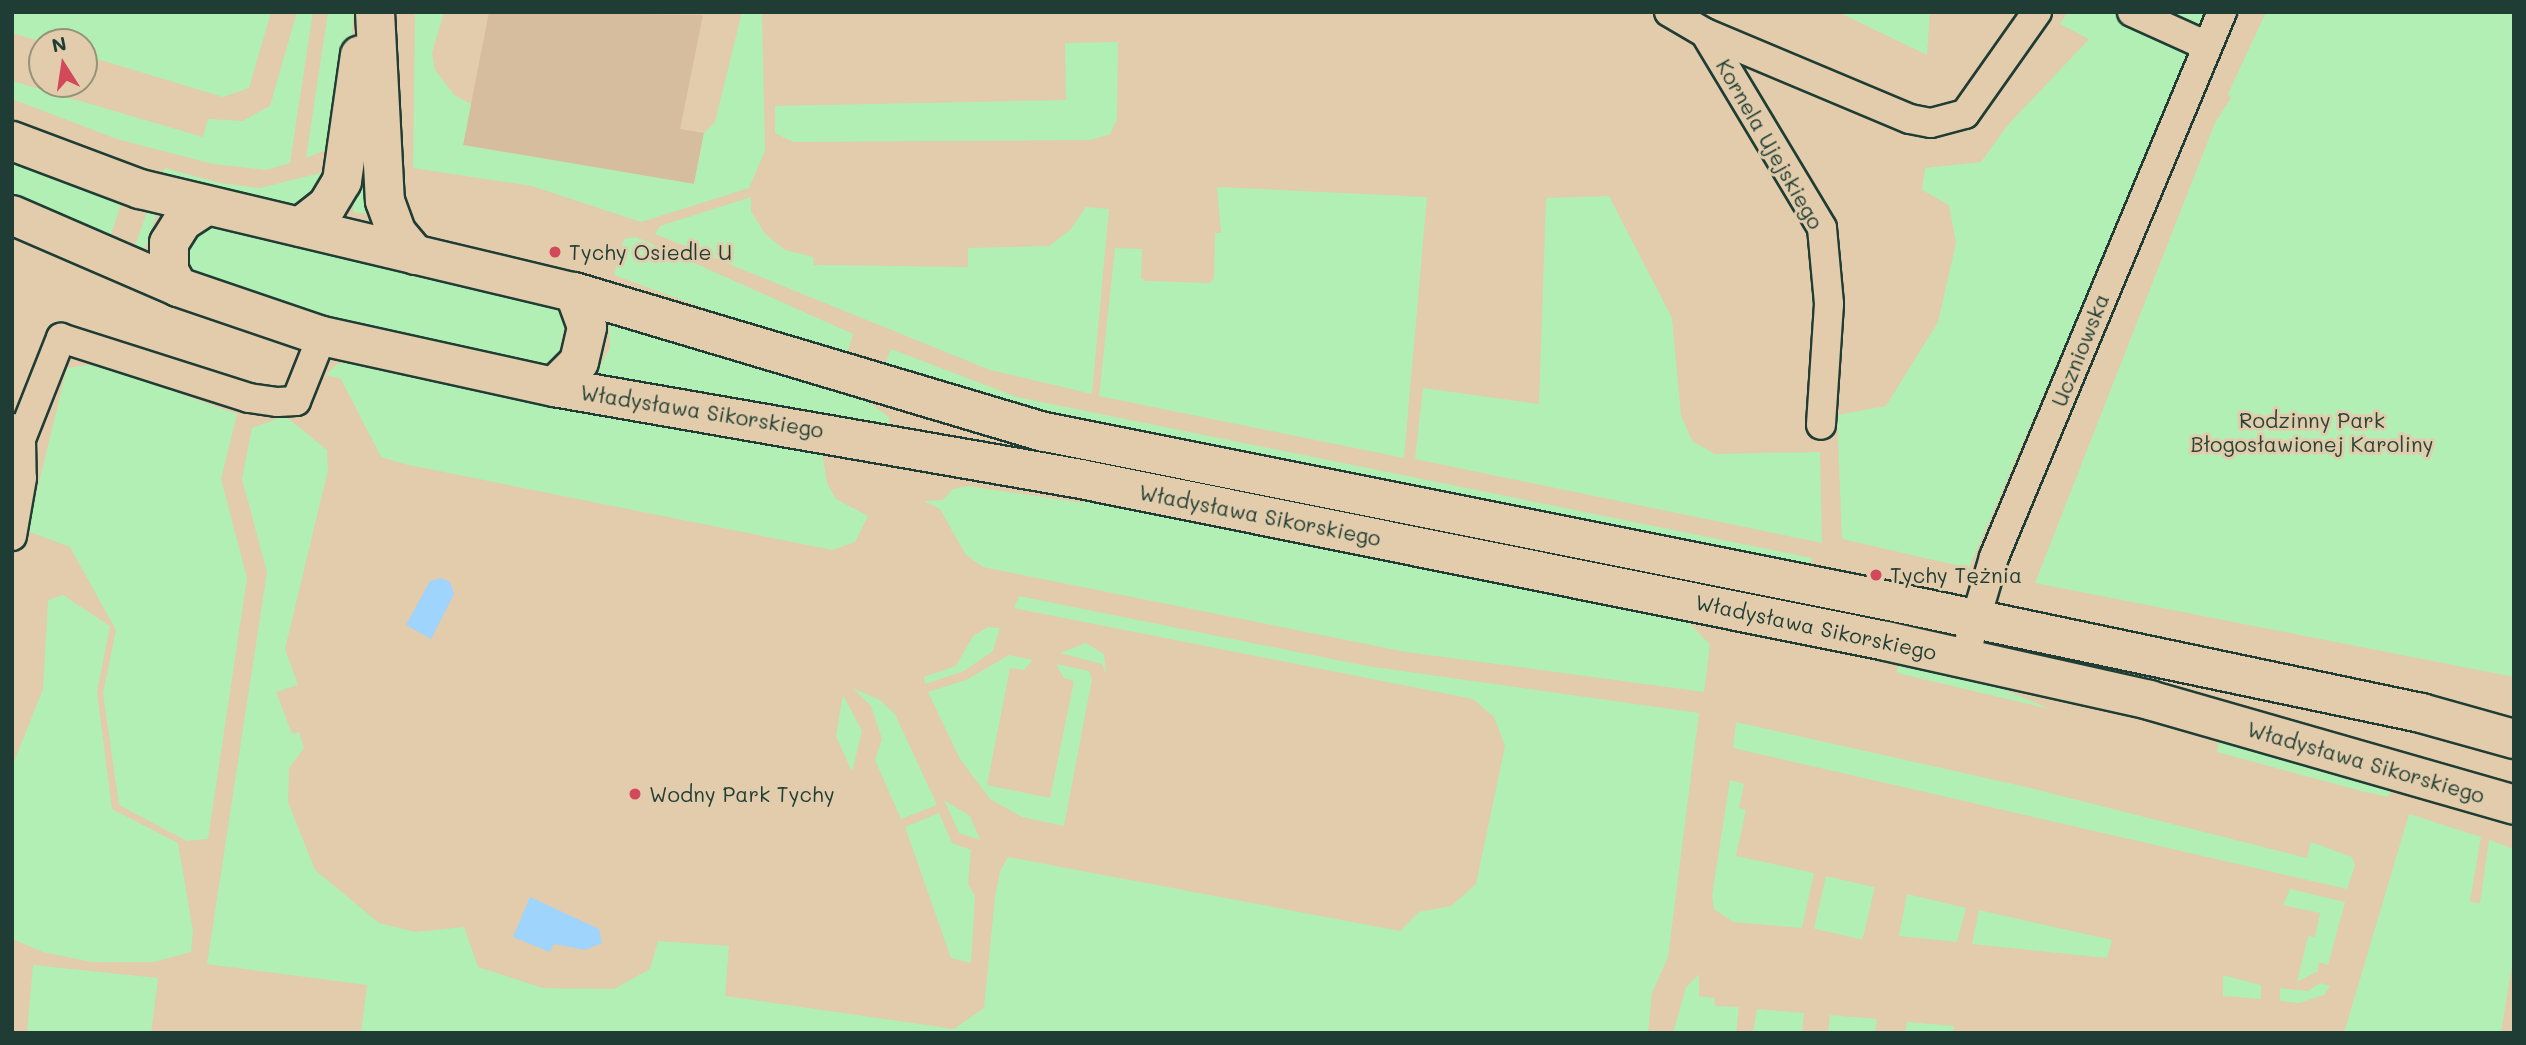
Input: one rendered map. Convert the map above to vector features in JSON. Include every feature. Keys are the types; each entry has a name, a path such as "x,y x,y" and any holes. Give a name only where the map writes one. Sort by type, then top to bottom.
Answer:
{"street":[{"path":"300,226 327,206 342,181 368,12"},
{"path":"375,12 384,193 396,232 415,255"},
{"name":"Kornela Ujejskiego","path":"1669,12 1705,33 1822,228 1829,304 1821,425"},
{"path":"1705,33 1910,119 1931,123 1965,114 2037,12"},
{"path":"2132,12 2204,46"},
{"name":"Uczniowska","path":"1964,659 1994,557 2204,46 2222,12"},
{"name":"Władysława Sikorskiego","path":"12,141 140,189 574,292 902,393 1082,441 2409,710 2514,739"},
{"path":"178,286 169,271 169,243 183,221 205,206"},
{"name":"Władysława Sikorskiego","path":"12,215 178,286 322,336 554,387 1082,479 1964,659 2149,700 2514,805"},
{"path":"554,387 579,362 587,327 574,292"},
{"path":"12,536 22,478 16,433 61,338 249,398 278,402 296,401 322,336"}],"shaded area":[{"path":"489,12 703,15 680,129 704,133 694,184 463,145"}],"green space":[{"path":"12,12 271,12 249,88 223,97 98,59 98,28 28,28 28,38 12,33"},
{"path":"297,12 313,12 290,163 266,170 213,164 117,139 12,99 12,81 28,86 28,98 70,98 203,137 208,119 242,121 270,106"},
{"path":"328,12 354,12 341,144 306,158"},
{"path":"415,12 444,12 432,53 435,70 454,95 471,104 463,145 694,184 704,133 715,122 742,12 762,12 765,151 749,188 641,222 532,186 413,168"},
{"path":"1838,12 1930,12 1927,55"},
{"path":"2067,12 2208,12 1969,568 1842,539 1837,415 1886,406 1938,322 1956,243 1949,205 1922,190 1925,168 1981,162 2007,126 2089,39 2060,24"},
{"name":"Rodzinny Park Błogosławionej Karoliny","path":"2266,12 2514,12 2514,677 2035,583 2215,123 2231,98 2228,94"},
{"path":"1118,42 1117,119 1110,134 1090,140 793,142 775,133 775,106 1066,100 1065,43"},
{"path":"12,154 123,198 109,241 12,195"},
{"path":"165,168 220,183 260,188 332,170 330,180 300,204 281,207 159,178"},
{"path":"354,172 373,175 368,214 353,212"},
{"path":"1217,187 1427,197 1404,458 1099,396 1115,248 1142,249 1141,278 1145,281 1210,283 1214,278 1215,233 1221,233"},
{"path":"1609,196 1672,318 1681,415 1692,441 1715,454 1820,452 1822,543 1415,459 1423,388 1539,404 1546,198"},
{"path":"751,197 751,211 765,234 785,250 813,257 814,265 968,267 968,248 1049,246 1070,230 1086,207 1109,209 1092,394 990,370 655,234 660,226"},
{"path":"148,209 156,215 147,244 141,252 133,251"},
{"path":"205,222 553,302 565,323 558,357 530,370 329,324 188,275 185,232"},
{"path":"636,237 853,334 845,360 614,275 624,239"},
{"path":"617,321 858,395 889,417 890,427 600,384 599,369 610,347 609,327"},
{"path":"891,349 1017,397 1812,558 1808,574 1099,429 882,372"},
{"path":"352,361 821,446 827,483 836,499 868,516 855,542 832,550 404,464 381,457 341,379 326,375 337,364"},
{"path":"96,364 237,414 221,479 247,578 208,839 187,841 119,805 103,693 116,630 70,547 27,531 67,368"},
{"path":"285,416 327,450 328,470 285,649 298,685 276,692 292,734 299,732 304,748 289,768 288,802 315,870 379,923 416,932 464,927 478,967 543,988 614,989 650,969 658,941 729,946 725,996 954,1029 984,1008 995,897 1000,871 1008,857 1400,931 1419,912 1451,906 1476,884 1505,746 1494,717 1473,699 1014,608 1019,596 1367,666 1699,713 1668,957 1652,993 1648,1033 361,1033 367,985 207,964 267,572 242,479 252,428"},
{"path":"968,486 1083,503 1085,495 1685,618 1710,645 1704,692 1406,652 983,567 966,555 940,509 924,501 943,500 953,489"},
{"path":"63,595 110,626 97,692 112,809 178,843 193,931 191,952 154,962 91,962 43,952 12,939 12,767 43,689 48,600"},
{"path":"988,627 1000,628 993,651 964,671 925,684 924,677 956,666 973,636"},
{"path":"1086,643 1104,654 1106,674 1102,664 1060,653"},
{"path":"1009,655 1033,660 1024,670 1010,668 987,785 1050,798 1074,681 1064,678 1056,664 1089,671 1092,679 1064,826 1022,817 990,799 960,759 928,692 966,680"},
{"path":"1899,657 1968,674 2050,709 1897,673"},
{"path":"853,688 880,700 895,714 937,805 901,819 875,760 882,739 871,706"},
{"path":"843,695 862,731 852,772 836,736"},
{"path":"1736,722 2026,787 2307,858 2311,842 2352,857 2355,865 2347,889 1733,748"},
{"path":"2219,740 2393,787 2388,797 2365,792 2217,752"},
{"path":"1730,780 1744,784 1739,808 1746,810 1736,856 1814,873 1802,928 1733,922 1714,909 1712,895"},
{"path":"944,800 970,816 980,840 959,833"},
{"path":"939,813 952,843 971,850 968,884 975,896 971,963 951,958 905,827"},
{"path":"2409,814 2481,837 2470,902 2480,903 2489,840 2514,849 2514,953 2501,1033 2344,1033"},
{"path":"1826,876 1875,887 1863,940 1814,929"},
{"path":"2290,889 2345,902 2328,965 2319,962 2318,971 2297,982 2308,936 2315,937 2320,913 2283,905"},
{"path":"1907,894 1966,908 1957,942 1899,936"},
{"path":"1979,910 2112,940 2107,958 1972,944"},
{"path":"33,965 158,978 151,1033 27,1033"},
{"path":"1699,974 1699,996 1714,998 1715,1006 1739,1007 1736,1033 1673,1033 1686,987"},
{"path":"2223,975 2261,985 2261,999 2223,996"},
{"path":"2320,983 2330,986 2324,995 2299,1003 2280,1001 2280,988 2308,991"},
{"path":"1757,1009 1804,1013 1802,1033 1753,1033"},
{"path":"1830,1015 1877,1019 1875,1033 1828,1033"},
{"path":"1907,1022 1954,1026 1953,1033 1905,1033"}],"water":[{"path":"441,578 450,582 454,594 431,639 406,625 430,581"},
{"path":"530,897 599,929 602,943 585,950 554,944 550,952 513,937"}],"place":[{"name":"Tychy Osiedle U","path":"555,252"},
{"name":"Tychy Tężnia","path":"1876,575"},
{"name":"Wodny Park Tychy","path":"635,794"}]}
